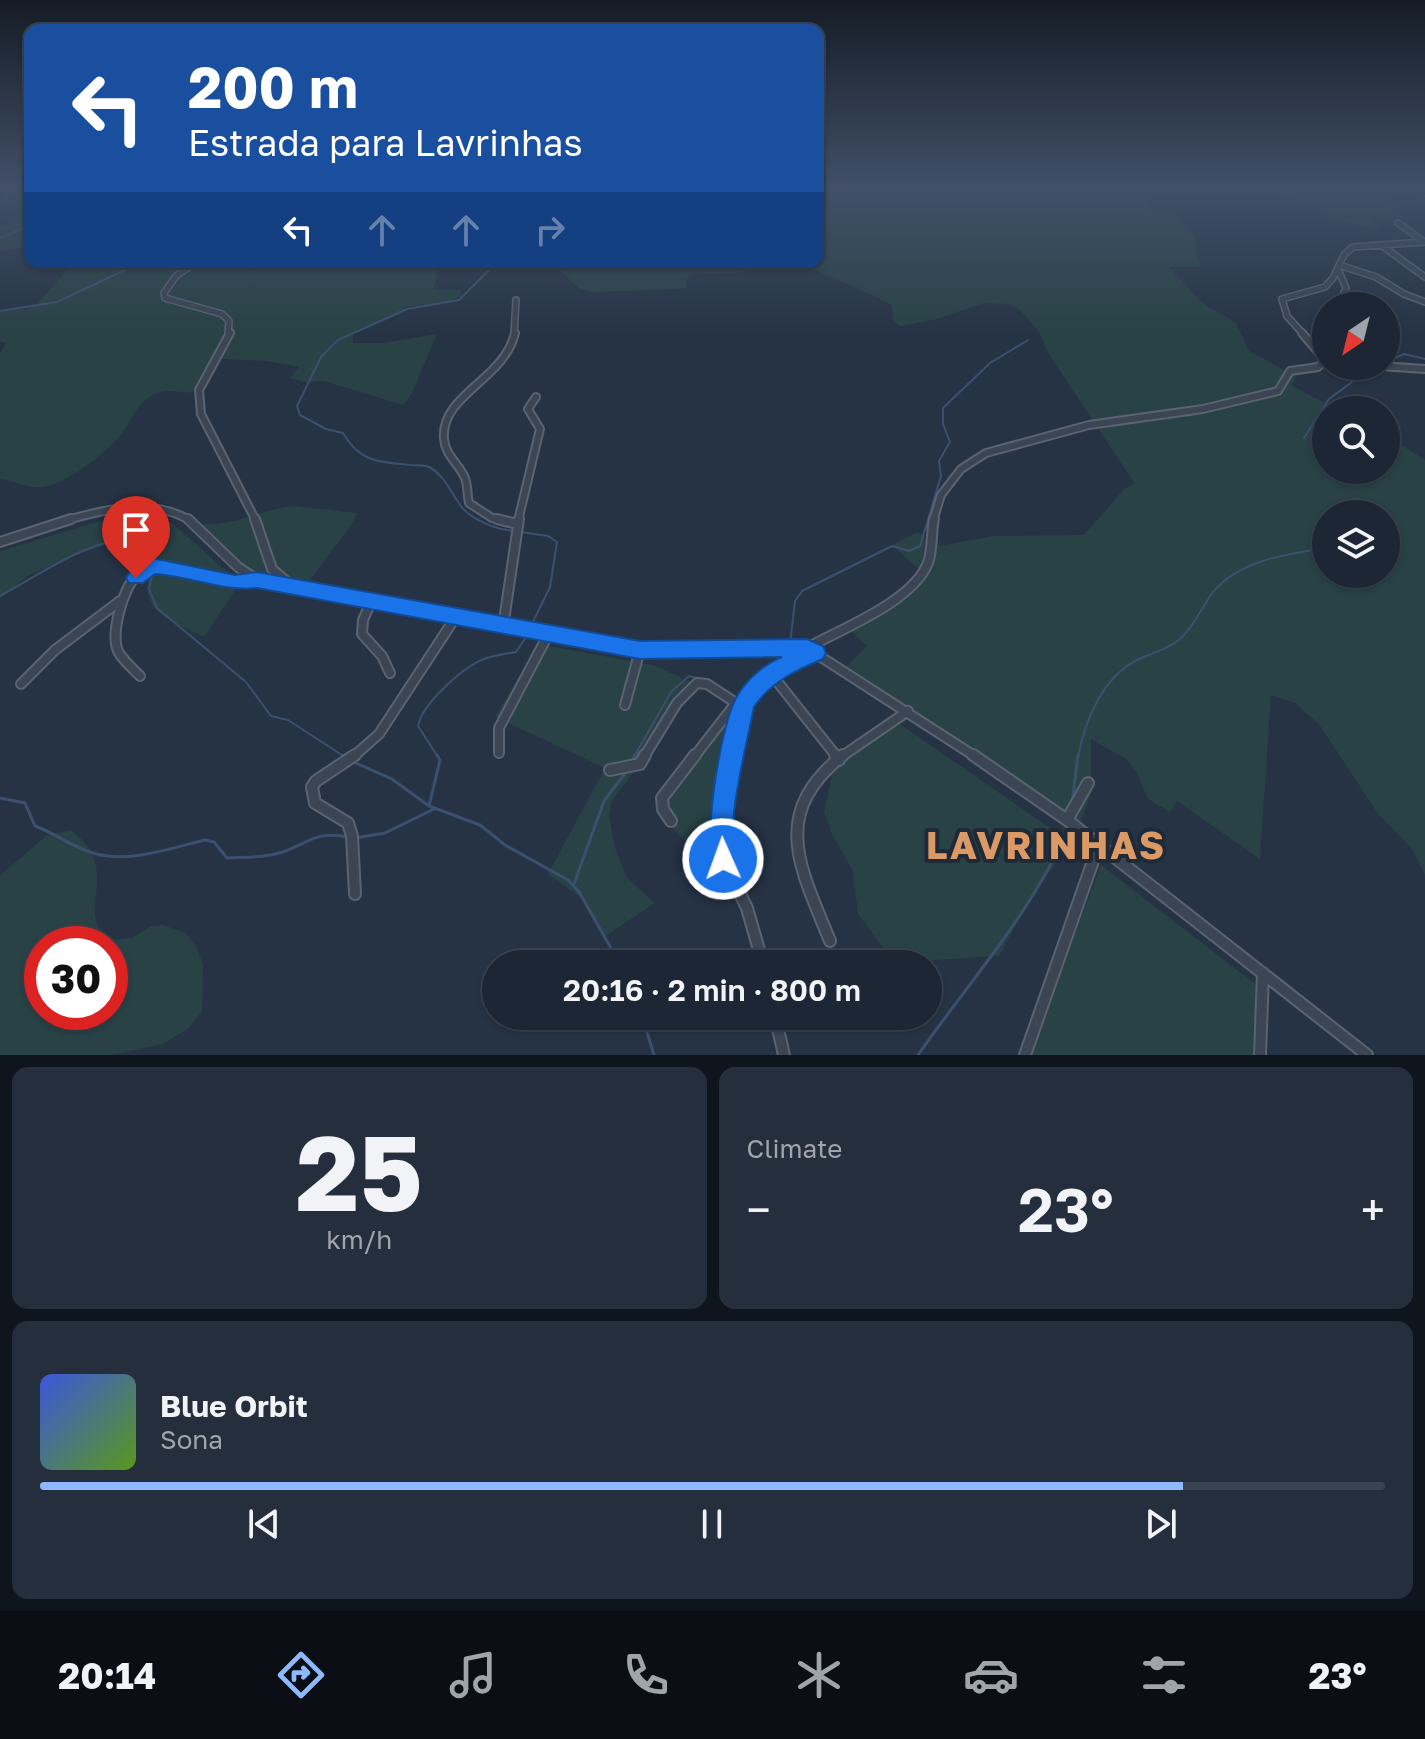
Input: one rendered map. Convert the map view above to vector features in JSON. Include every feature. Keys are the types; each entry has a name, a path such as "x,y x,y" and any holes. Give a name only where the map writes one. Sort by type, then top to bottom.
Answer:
{"street":[{"path":"671,821 663,809 662,798 736,703 747,698 796,658 892,601 921,578 928,566 933,522 941,495 961,469 986,453 1089,425 1203,409 1262,397 1281,388 1290,371 1322,365 1324,356 1293,323 1281,302 1284,296 1322,289 1333,280 1348,249 1425,242"},
{"path":"1381,245 1425,277"},
{"path":"1338,267 1376,277 1404,294 1425,302"},
{"path":"1338,267 1345,292"},
{"path":"188,268 170,282 165,298 173,302 207,306 229,321 230,332 199,390 201,414 250,504 272,569 294,587"},
{"path":"516,300 516,329 508,353 502,364 451,412 445,423 443,438 447,452 465,479 469,503 492,518 517,524"},
{"path":"1400,367 1425,369"},
{"path":"503,627 517,524 540,429 528,409 536,397"},
{"path":"0,542 117,508 156,505 173,510 192,522 230,562 257,580"},
{"path":"140,676 117,651 117,616 122,600 136,578 152,566 172,567 235,583 257,580 640,650 811,650 908,711 1067,820 1367,1055"},
{"path":"21,684 50,652 88,628 122,600"},
{"path":"371,602 363,620 362,634 382,656 390,673"},
{"path":"355,894 351,829 345,819 315,803 312,787 316,781 359,754 379,734 455,618"},
{"path":"499,753 499,728 548,635"},
{"path":"625,705 640,650"},
{"path":"772,675 839,760"},
{"path":"610,770 640,764 677,703 700,682 736,703"},
{"path":"747,698 728,771 721,843 723,859 747,908 759,950"},
{"path":"830,941 805,872 797,824 799,809 810,787 839,760 908,711"},
{"path":"1067,820 1088,783"},
{"path":"1025,1055 1099,844"},
{"path":"1260,1055 1263,973"},
{"path":"778,1030 784,1055"}],"green space":[{"path":"0,236 24,236 24,247 0,252"},
{"path":"824,236 1193,236 1201,267 1169,267 1201,302 1236,323 1249,351 1296,376 1292,386 1312,396 1312,484 1400,484 1400,444 1425,460 1425,875 1412,849 1379,815 1318,723 1295,703 1271,695 1260,859 1177,801 1170,812 1148,799 1137,773 1126,759 1091,739 1091,793 1078,830 843,670 867,646 851,631 907,599 925,575 892,545 918,532 939,546 993,536 1084,535 1125,488 1135,484 1048,353 1039,332 1020,310 1009,304 984,303 938,319 900,326 894,322 891,305 811,268 824,268"},
{"path":"70,268 439,268 433,290 460,290 462,296 441,304 405,307 403,313 353,334 353,343 383,343 437,334 412,393 403,405 324,381 304,382 290,378 299,367 267,361 220,359 199,389 194,392 155,394 136,411 107,449 62,480 42,487 0,479 0,354 6,343 0,341 0,310 29,309"},
{"path":"754,268 737,273 694,274 689,276 685,288 679,289 594,292 580,289 559,270"},
{"path":"294,506 357,513 306,585 251,574 199,524 224,523"},
{"path":"139,517 172,523 240,583 204,637 155,609 148,593 148,556 136,542 114,543 67,559 30,575 0,597 0,551 107,519"},
{"path":"538,644 653,665 691,682 659,739 611,802 609,816 615,848 627,878 655,903 604,937 584,900 548,874 605,768 495,717"},
{"path":"742,704 720,857 704,863 669,824 666,799"},
{"path":"900,724 1063,837 1059,858 1024,909 999,956 942,960 942,950 884,949 858,914 853,871 833,836 824,812 832,775 842,761"},
{"path":"71,830 86,845 97,875 95,916 98,926 24,926 24,1030 128,1030 128,938 151,926 163,925 186,933 197,948 203,965 202,1011 189,1028 163,1044 113,1055 0,1055 0,875 46,836"},
{"path":"1101,865 1263,990 1259,1055 1029,1055"}],"waterway":[{"path":"0,238 4,236"},
{"path":"0,311 57,302 129,268"},
{"path":"491,268 459,300 407,309 338,340 321,357 297,406 300,415 326,429 343,433 364,456 429,467 443,479 460,505 477,520 515,531"},
{"path":"790,645 795,601 802,591 892,546 909,551 920,546 941,476 939,461 950,442 943,424 943,408 990,363 1028,340"},
{"path":"1400,356 1425,359"},
{"path":"1304,438 1329,399 1353,380"},
{"path":"521,532 548,536 557,542 550,587 530,628"},
{"path":"0,596 67,558 105,543 122,540 137,542 154,564"},
{"path":"1078,757 1085,729 1097,702 1125,668 1181,638 1213,592 1237,572 1265,560 1312,550"},
{"path":"153,571 149,589 157,608 246,682 271,716 288,720 343,755"},
{"path":"438,757 418,726 427,707 465,670 488,658 516,652 528,634"},
{"path":"634,757 671,692 689,676 700,679"},
{"path":"743,695 763,679"},
{"path":"343,755 346,758"},
{"path":"429,806 440,760 437,755"},
{"path":"1072,804 1078,755"},
{"path":"351,761 392,779 429,806"},
{"path":"574,884 604,801 626,772"},
{"path":"0,798 25,803 35,826 85,850 106,856 149,854 205,840 214,842 227,858 255,857 283,852 321,836 349,837"},
{"path":"429,806 480,825 505,845 568,880 579,892 612,950"},
{"path":"355,838 385,833 434,809"},
{"path":"918,1055 1019,916 1038,887 1069,826"},
{"path":"646,1030 654,1055"}],"district":[{"name":"LAVRINHAS","path":"1046,844"}],"route":[{"path":"136,578 152,566 172,567 235,583 257,580 640,650 807,648 816,653 805,654 783,666 754,689 744,704 725,792 721,823 723,859"}]}
